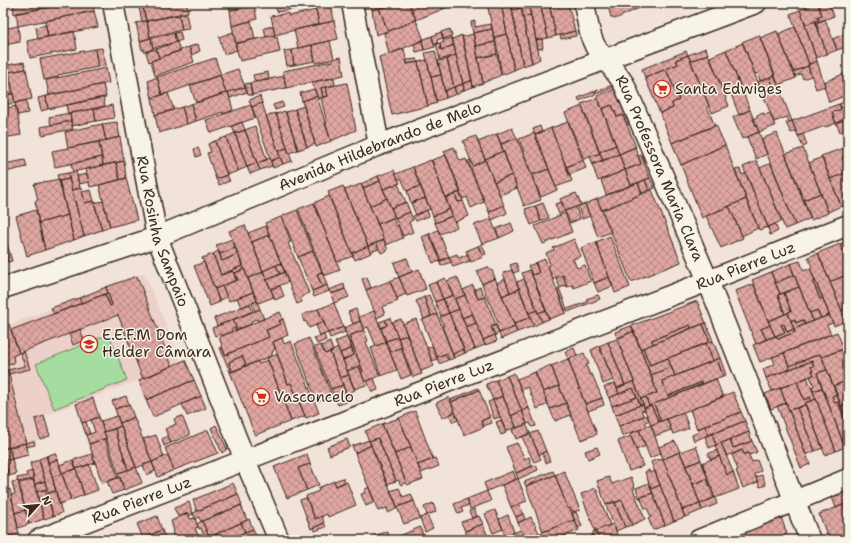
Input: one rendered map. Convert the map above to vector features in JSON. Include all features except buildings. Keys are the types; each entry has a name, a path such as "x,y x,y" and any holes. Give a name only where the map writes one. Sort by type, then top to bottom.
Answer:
{"street":[{"name":"Rua Rosinha Sampaio","path":"113,3 157,237 245,460 279,540"},
{"path":"352,3 379,145"},
{"name":"Rua Professora Maria Clara","path":"584,3 590,34 595,46 606,58 624,84 708,282 810,540"},
{"name":"Avenida Hildebrando de Melo","path":"3,288 157,237 379,145 606,58 756,3"},
{"name":"Rua Pierre Luz","path":"38,540 708,282 848,225"},
{"path":"699,540 848,479"}],"shaded area":[{"name":"E.E.F.M Dom Helder Câmara","path":"142,274 146,276 181,362 139,380 35,419 40,439 3,449 3,327"}],"green space":[{"path":"109,334 127,380 54,409 36,364"}],"place":[{"name":"Santa Edwiges","path":"662,89"},
{"name":"E.E.F.M Dom Helder Câmara","path":"89,344"},
{"name":"Vasconcelo","path":"261,397"}]}
